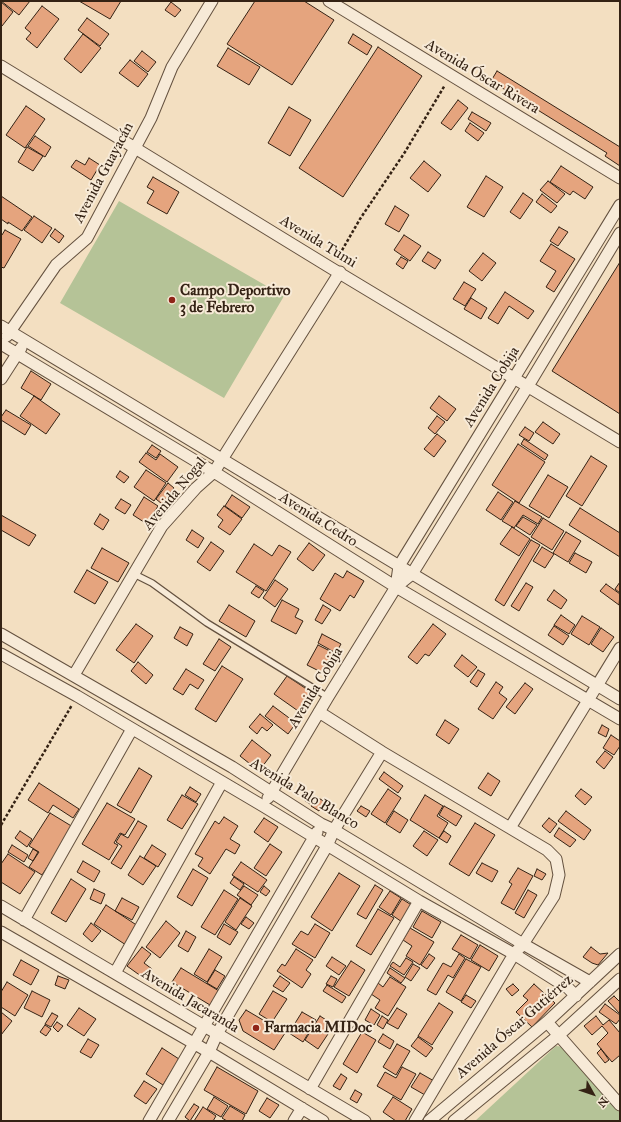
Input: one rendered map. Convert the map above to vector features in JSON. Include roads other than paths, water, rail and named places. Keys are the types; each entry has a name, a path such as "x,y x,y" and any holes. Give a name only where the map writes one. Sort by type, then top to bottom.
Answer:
{"street":[{"name":"Avenida Guayacán","path":"2,344 6,328 56,265 87,238 151,118 172,67 212,1"},
{"name":"Avenida Óscar Rivera","path":"329,1 620,178"},
{"name":"Avenida Tumi","path":"1,66 620,442"},
{"name":"Avenida Cobija","path":"396,587 399,566 620,206"},
{"name":"Avenida Cobija","path":"263,806 396,587 412,574 620,233"},
{"name":"Avenida Nogal","path":"74,675 162,526 196,488 214,472 223,459 335,270"},
{"name":"Avenida Cedro","path":"6,328 620,699"},
{"path":"1,379 26,340"},
{"name":"Avenida Cedro","path":"2,344 214,472 396,587 620,719"},
{"name":"Avenida Palo Blanco","path":"1,634 232,767 321,824 334,830 523,944 590,982"},
{"path":"510,828 620,648"},
{"name":"Avenida Palo Blanco","path":"1,654 78,696 419,901 514,954 568,988 576,996"},
{"path":"319,712 382,752 547,850 556,859 559,875 554,896 523,944 514,954 415,1121"},
{"path":"24,920 132,729"},
{"path":"168,1121 327,846 334,830 382,752"},
{"path":"115,973 222,782"},
{"path":"149,1121 321,824"},
{"path":"310,1089 419,901"},
{"name":"Avenida Jacaranda","path":"1,906 365,1121"},
{"path":"1,932 194,1043 323,1121"},
{"name":"Avenida Óscar Gutiérrez","path":"429,1121 547,1022 620,954"},
{"path":"454,1121 559,1035 620,979"},
{"path":"547,1022 620,1105"},
{"path":"294,1121 302,1108"}],"lane":[{"path":"134,574 152,584 207,623 328,697"}],"place":[{"name":"Campo Deportivo 3 de Febrero","path":"172,300"},
{"name":"Farmacia MIDoc","path":"256,1028"}]}
